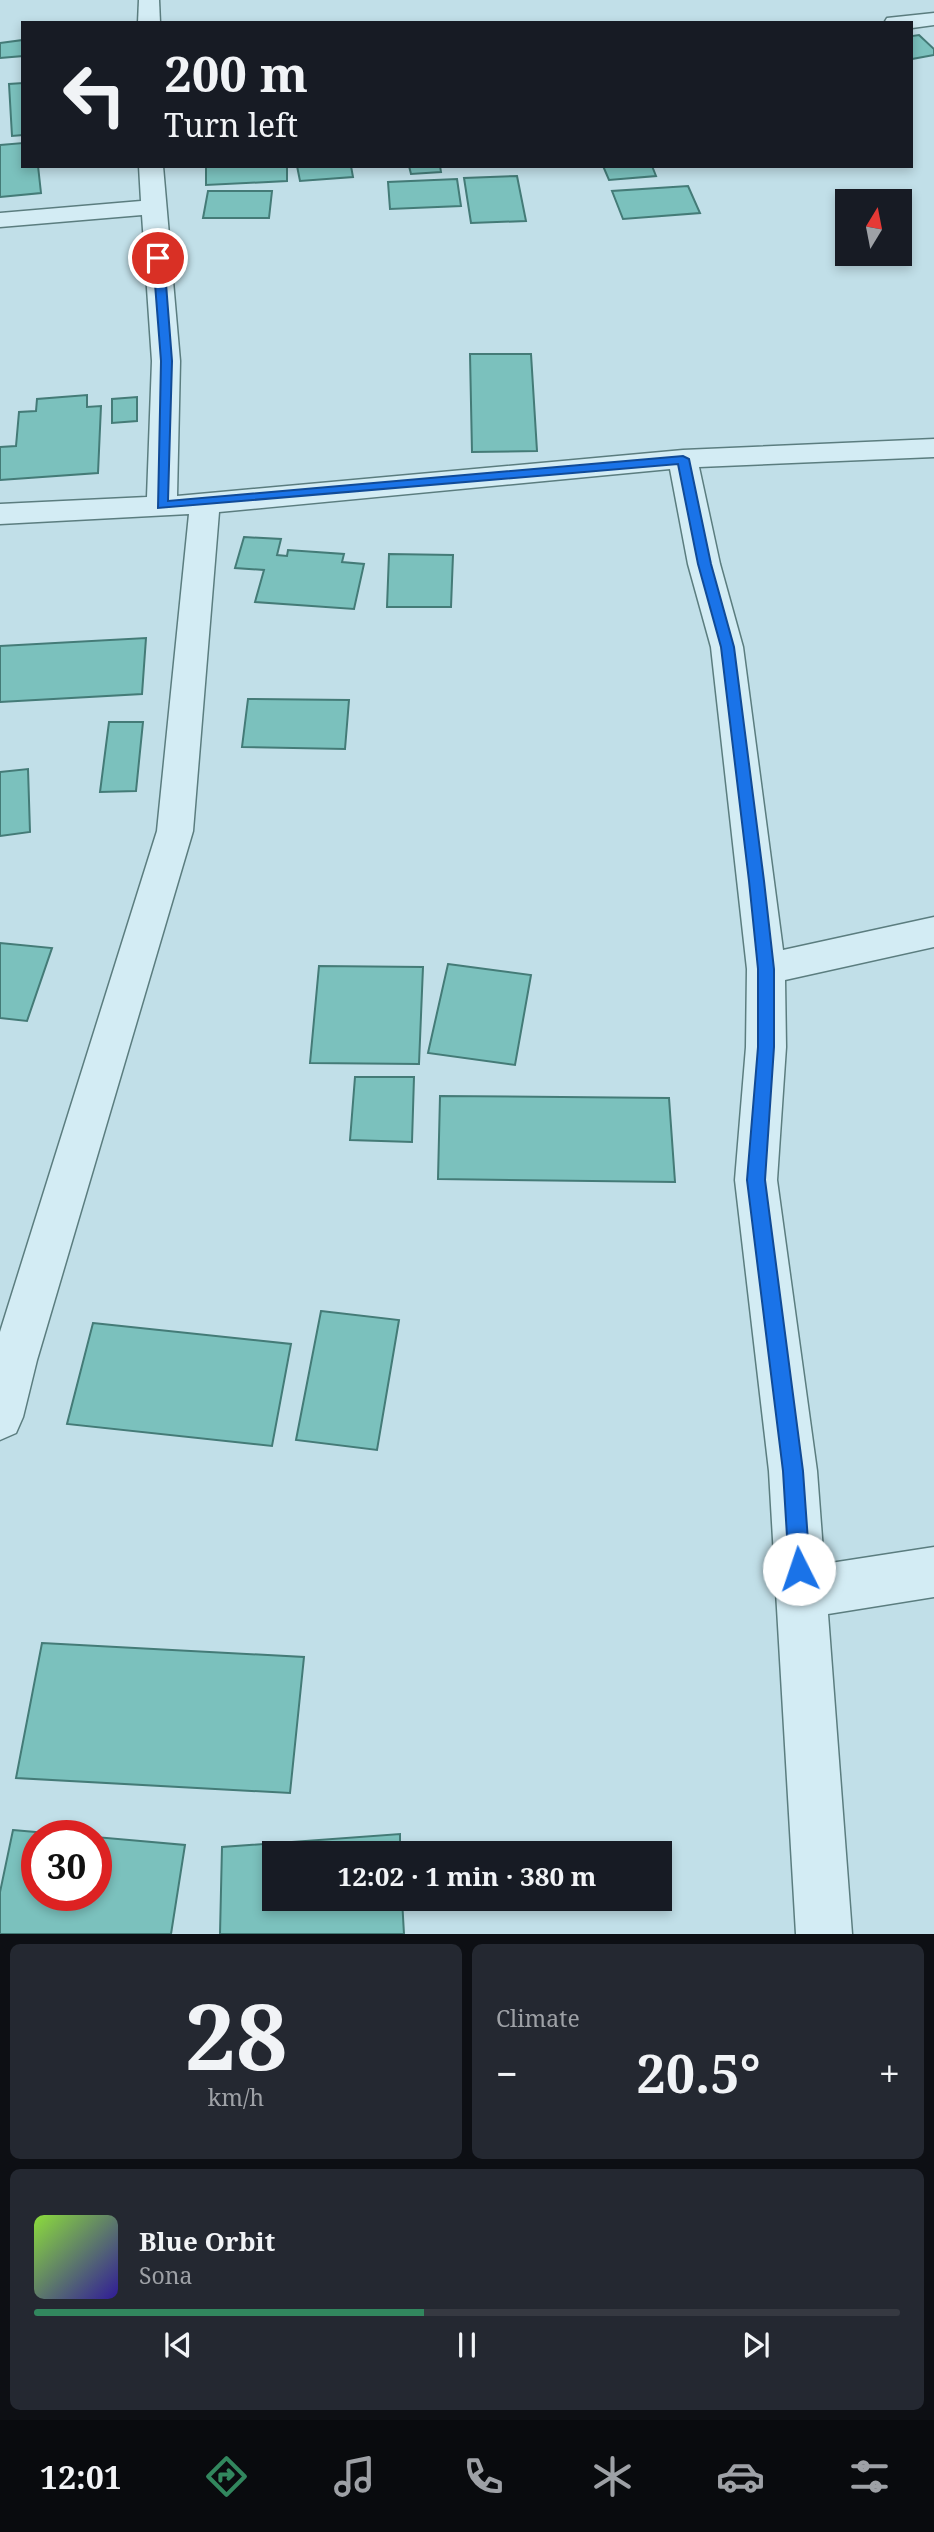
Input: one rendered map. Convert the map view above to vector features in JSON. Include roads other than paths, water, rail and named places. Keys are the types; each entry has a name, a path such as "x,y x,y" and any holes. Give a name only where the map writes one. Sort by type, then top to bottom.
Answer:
{"street":[{"path":"149,0 149,21"},
{"path":"913,21 934,19"},
{"path":"151,168 166,361 162,505"},
{"path":"0,220 154,206"},
{"path":"0,514 205,503 683,459 934,448"},
{"path":"683,459 704,564 727,647 766,969 766,1047 756,1180 793,1471 824,1934"},
{"path":"0,1417 7,1359 175,831 205,503"},
{"path":"766,969 934,932"},
{"path":"801,1593 934,1572"}]}
